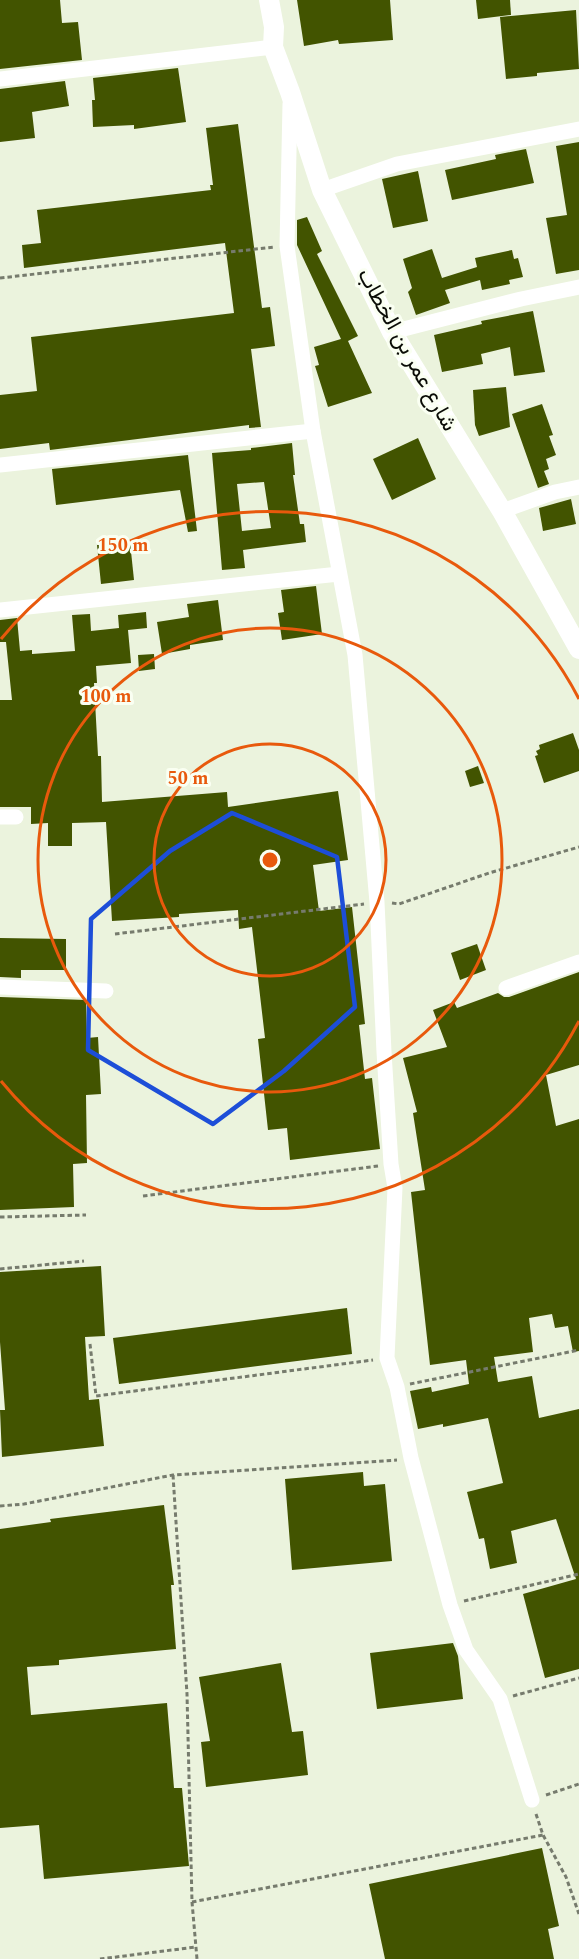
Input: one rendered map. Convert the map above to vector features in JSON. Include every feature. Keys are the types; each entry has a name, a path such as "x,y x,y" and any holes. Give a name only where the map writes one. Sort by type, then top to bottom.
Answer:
{"main road":[{"name":"شارع عمر بن الخطاب","path":"269,0 274,27 273,47 322,190 392,332 502,511 579,649"}],"street":[{"path":"0,79 273,47"},
{"path":"290,92 287,246 313,431 356,655 377,902 384,1052 395,1188 387,1358 397,1387 411,1458 450,1605 466,1650 500,1700 531,1800"},
{"path":"322,190 397,164 579,129"},
{"path":"392,332 521,299 579,287"},
{"path":"0,465 313,431"},
{"path":"502,511 555,492 579,487"},
{"path":"0,610 339,574"},
{"path":"506,988 579,962"},
{"path":"0,987 106,991"}],"path":[{"path":"0,278 287,246"},
{"path":"115,934 377,902 399,904 489,873 579,847"},
{"path":"142,1196 392,1164"},
{"path":"0,1217 86,1215"},
{"path":"0,1269 84,1261"},
{"path":"90,1344 96,1396 387,1358"},
{"path":"397,1387 579,1350"},
{"path":"0,1506 24,1504 173,1475 411,1458"},
{"path":"173,1475 187,1694 192,1902 197,1959"},
{"path":"450,1605 579,1574"},
{"path":"500,1700 579,1678"},
{"path":"579,1784 531,1800 543,1835 566,1877 579,1914"},
{"path":"192,1902 543,1835"},
{"path":"100,1959 196,1947"}],"highlighted area":[{"path":"232,813 337,857 355,1007 284,1071 213,1124 88,1050 91,919 170,851"}],"building":[{"path":"0,0 60,0 62,23 78,22 82,60 0,69"},
{"path":"297,0 390,0 393,40 339,44 338,40 304,46"},
{"path":"476,0 510,0 511,15 478,19"},
{"path":"576,10 579,69 506,79 500,17"},
{"path":"178,68 186,122 134,129 134,125 93,127 92,100 95,100 93,78"},
{"path":"65,81 69,106 32,112 35,138 0,142 0,89"},
{"path":"238,124 262,308 270,307 275,346 251,349 261,427 249,428 249,425 50,450 49,443 0,449 0,395 37,391 31,337 234,313 225,243 24,268 22,245 41,243 37,210 211,190 210,185 213,185 206,128"},
{"path":"579,142 579,270 556,274 546,218 567,215 556,146"},
{"path":"526,149 534,183 452,200 445,170 496,159 495,155"},
{"path":"418,171 428,221 393,228 382,179"},
{"path":"307,217 322,251 317,254 358,336 348,341 372,393 328,407 315,366 319,365 314,347 341,339 297,245 297,220"},
{"path":"432,249 442,278 477,267 475,258 512,250 514,259 518,258 523,277 509,280 510,284 482,290 480,280 445,290 450,303 416,315 408,292 412,288 403,259"},
{"path":"533,311 545,372 514,376 510,347 481,354 483,364 442,372 434,335 482,324 481,321"},
{"path":"506,387 510,427 479,436 475,425 473,390"},
{"path":"542,404 553,435 549,436 556,455 546,459 549,469 544,471 549,484 538,488 512,414"},
{"path":"418,438 436,479 392,500 373,459"},
{"path":"292,443 295,475 293,475 300,524 304,524 306,542 243,550 245,568 222,570 212,453 251,450 251,448","holes":["264,482 271,528 242,531 237,484"]},
{"path":"188,455 197,531 188,532 180,490 56,505 52,469"},
{"path":"571,499 576,524 543,531 539,508"},
{"path":"130,542 134,580 101,584 97,545"},
{"path":"316,586 322,634 282,640 278,613 284,612 281,590"},
{"path":"218,600 223,640 190,645 190,649 162,654 157,622 189,617 187,604"},
{"path":"146,612 147,628 128,630 131,663 96,666 97,683 94,683 98,756 101,756 102,802 227,792 228,807 338,791 348,860 313,865 319,911 352,907 365,1024 359,1025 365,1079 372,1078 380,1149 290,1160 287,1128 268,1130 258,1039 265,1038 252,927 239,929 238,910 179,914 179,917 112,921 106,822 72,823 72,846 48,846 48,823 31,824 31,807 0,807 0,700 12,700 6,642 0,642 0,620 17,618 20,651 32,650 32,654 75,651 72,615 90,614 91,631 119,628 118,615"},
{"path":"154,654 155,669 139,671 138,655"},
{"path":"573,733 579,750 579,771 544,783 535,756 538,755 536,751 540,749 539,745"},
{"path":"478,766 484,783 470,787 465,771"},
{"path":"0,938 66,939 66,970 21,970 21,978 0,977"},
{"path":"477,944 486,970 460,980 451,953"},
{"path":"579,972 579,1065 546,1075 556,1126 579,1119 579,1351 573,1352 568,1326 555,1328 552,1314 529,1318 533,1352 494,1357 498,1382 532,1376 539,1418 579,1409 579,1669 545,1678 523,1594 576,1579 556,1519 511,1531 517,1563 490,1569 484,1538 479,1539 467,1492 503,1483 488,1418 443,1427 443,1424 418,1429 410,1391 431,1387 432,1392 469,1384 466,1360 430,1365 411,1192 425,1190 413,1113 417,1112 403,1058 447,1047 433,1010 454,1002 457,1008 498,993 509,997"},
{"path":"0,997 86,1000 87,1038 98,1037 101,1094 86,1095 87,1163 73,1164 74,1207 0,1210"},
{"path":"101,1266 105,1336 85,1337 89,1400 99,1399 104,1446 2,1457 0,1410 5,1410 0,1342 0,1272"},
{"path":"347,1308 352,1354 119,1384 113,1338"},
{"path":"363,1472 364,1486 385,1484 392,1561 292,1570 285,1479"},
{"path":"164,1505 174,1585 171,1585 176,1649 59,1660 59,1665 27,1667 31,1715 167,1703 174,1788 182,1788 189,1866 44,1879 39,1825 0,1828 0,1529 51,1522 50,1519"},
{"path":"453,1643 458,1656 463,1699 377,1709 370,1653"},
{"path":"281,1663 292,1732 303,1731 308,1775 206,1787 201,1742 210,1741 199,1677"},
{"path":"542,1848 559,1926 548,1929 554,1959 385,1959 369,1884"}]}
